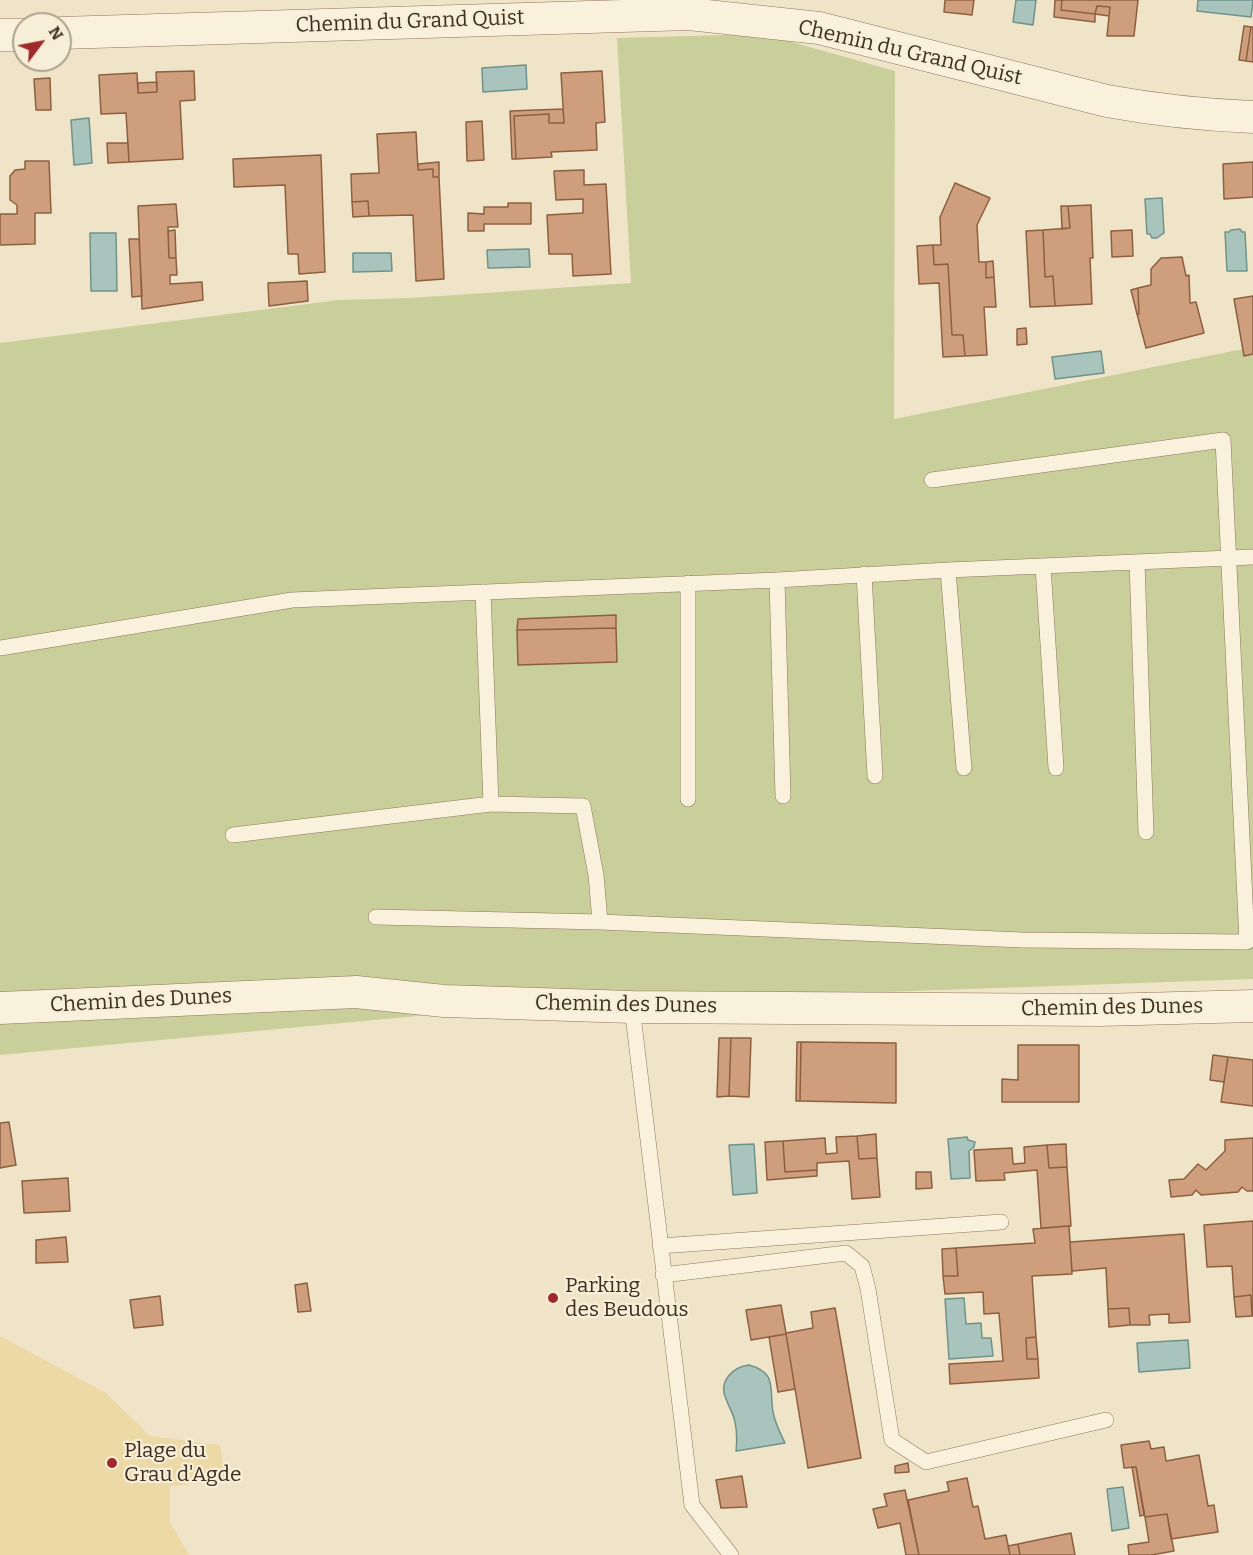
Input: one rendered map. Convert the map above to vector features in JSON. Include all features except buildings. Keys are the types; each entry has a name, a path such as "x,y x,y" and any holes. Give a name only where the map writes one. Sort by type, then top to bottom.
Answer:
{"street":[{"name":"Chemin du Grand Quist","path":"72,32 382,11 689,14 831,31 1107,101 1185,113 1253,117"},
{"name":"Chemin des Dunes","path":"0,1008 356,992 444,1001 632,1007 1101,1010 1253,1006"}],"lane":[{"path":"376,918 600,922 1022,940 1247,942 1223,440 932,480"},
{"path":"0,648 292,600 1253,557"},
{"path":"1137,562 1146,832"},
{"path":"1043,566 1056,768"},
{"path":"948,570 964,768"},
{"path":"864,574 875,776"},
{"path":"777,580 783,796"},
{"path":"688,583 688,798"},
{"path":"483,592 490,804"},
{"path":"233,835 490,804 583,806 596,875 600,922"},
{"path":"632,1007 692,1505 731,1555"},
{"path":"660,1246 1001,1221"},
{"path":"663,1275 846,1253 862,1266 866,1281 892,1440 926,1462 1106,1420"}],"green space":[{"path":"763,34 895,71 894,419 1253,347 1253,979 629,1001 428,1015 0,1055 0,343 339,300 411,298 631,283 617,38"}],"sand":[{"name":"Plage du Grau d'Agde","path":"0,1336 106,1393 150,1436 220,1445 226,1481 170,1486 170,1522 189,1555 0,1555"}],"water":[{"path":"1016,0 1036,0 1033,25 1013,22"},
{"path":"1198,0 1253,0 1251,17 1197,11"},
{"path":"526,65 527,89 483,92 482,68"},
{"path":"89,118 92,163 74,165 71,120"},
{"path":"1162,198 1164,233 1157,238 1152,238 1150,234 1147,234 1145,199"},
{"path":"1240,229 1245,232 1247,271 1227,271 1225,232"},
{"path":"90,233 116,233 117,291 91,291"},
{"path":"529,249 530,267 488,268 487,250"},
{"path":"353,253 391,253 392,271 353,272"},
{"path":"1101,351 1104,373 1055,379 1052,357"},
{"path":"967,1137 968,1140 975,1142 974,1147 969,1151 970,1178 951,1179 948,1139"},
{"path":"754,1144 757,1193 733,1195 729,1145"},
{"path":"964,1298 966,1324 981,1323 982,1338 991,1338 993,1356 949,1359 945,1299"},
{"path":"1188,1340 1190,1368 1139,1372 1137,1343"},
{"path":"743,1366 758,1368 768,1377 774,1416 785,1443 736,1451 736,1425 726,1399 724,1386 728,1376"},
{"path":"1123,1487 1129,1528 1112,1531 1107,1489"}],"place":[{"name":"Parking des Beudous","path":"553,1298"},
{"name":"Plage du Grau d'Agde","path":"112,1463"}]}
